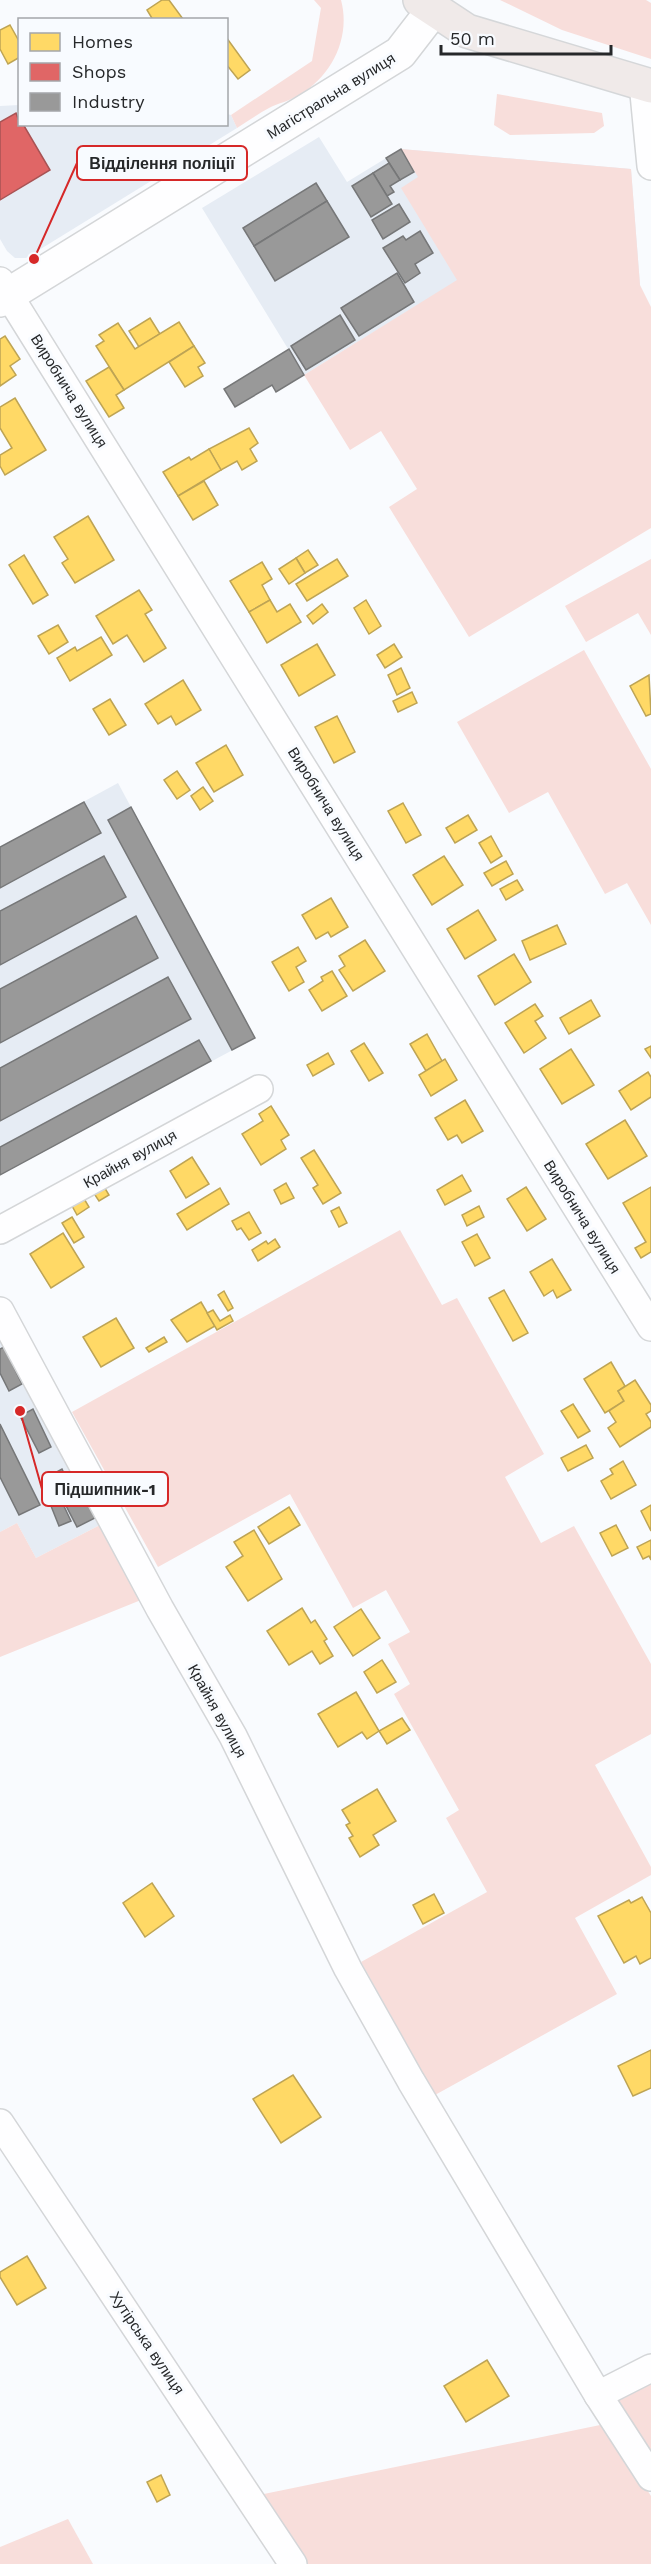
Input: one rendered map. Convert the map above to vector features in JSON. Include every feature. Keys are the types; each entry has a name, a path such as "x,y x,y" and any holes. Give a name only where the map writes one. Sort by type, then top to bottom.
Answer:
{"main road":[{"path":"427,5 467,31 647,84"}],"street":[{"name":"Магістральна вулиця","path":"3,292 400,53 427,5"},
{"path":"647,84 651,166"},
{"name":"Виробнича вулиця","path":"3,292 651,1327"},
{"name":"Крайня вулиця","path":"0,1230 259,1089"},
{"name":"Крайня вулиця","path":"0,1311 160,1609 233,1736 348,1969 598,2395 651,2477"},
{"name":"Хутірська вулиця","path":"0,2123 293,2564"},
{"path":"598,2395 651,2368"}],"shaded area":[{"path":"314,0 341,0 343,28 341,41 329,66 311,87 292,99 269,108 237,128 231,115 312,61 321,8"},
{"path":"500,0 646,0 651,3 651,59 562,30"},
{"path":"497,94 602,113 604,126 594,133 510,135 494,125"},
{"path":"18,105 18,126 228,126 228,114 231,115 237,128 26,258 15,258 7,251 0,239 0,106"},
{"path":"319,137 347,182 401,149 631,169 640,285 413,308 304,375 202,208"},
{"path":"401,149 631,169 640,285 651,307 651,528 469,637 389,507 417,489 381,431 350,450 304,375 457,280 401,188 418,177"},
{"path":"651,559 651,635 638,613 586,642 565,606"},
{"path":"584,650 651,769 651,925 627,883 605,894 548,792 509,813 457,722"},
{"path":"118,783 255,1038 0,1175 0,847"},
{"path":"400,1230 442,1305 457,1298 544,1454 505,1477 541,1543 574,1526 651,1664 651,1734 595,1765 651,1867 651,1875 575,1918 617,1994 435,2095 361,1962 487,1892 446,1818 459,1810 394,1694 410,1684 388,1644 410,1632 386,1590 353,1608 290,1494 158,1567 72,1412"},
{"path":"0,1334 100,1525 36,1558 17,1523 0,1532"},
{"path":"17,1523 36,1558 100,1525 141,1600 0,1657 0,1532"},
{"path":"651,2384 651,2456 616,2402"},
{"path":"605,2424 651,2496 651,2564 305,2564 259,2495"},
{"path":"68,2519 93,2564 0,2564 0,2547"}],"building: Homes":[{"path":"162,0 169,0 182,18 152,18 147,10"},
{"path":"10,25 18,39 18,58 8,64 0,49 0,30"},
{"path":"228,40 250,70 238,79 228,66"},
{"path":"150,318 160,334 139,347 129,331"},
{"path":"179,322 194,346 124,390 96,346 104,341 99,335 118,323 135,349"},
{"path":"5,336 20,359 10,366 16,375 0,386 0,339"},
{"path":"194,346 205,363 198,367 203,376 185,387 169,362"},
{"path":"109,367 124,390 116,395 124,408 109,417 86,381"},
{"path":"15,398 46,450 5,475 0,466 0,455 12,448 0,428 0,407"},
{"path":"249,428 258,443 250,449 257,461 242,470 237,461 221,470 209,449"},
{"path":"209,449 221,470 178,496 163,472"},
{"path":"204,481 218,505 193,520 178,496"},
{"path":"88,516 114,560 75,583 62,563 68,559 54,537"},
{"path":"308,550 318,565 305,573 296,558"},
{"path":"24,555 48,595 33,604 9,565"},
{"path":"296,558 305,573 289,584 279,569"},
{"path":"337,559 348,576 307,601 296,584"},
{"path":"262,562 272,579 262,585 270,600 249,612 230,581"},
{"path":"139,590 152,610 145,614 166,648 144,662 127,635 113,644 96,616"},
{"path":"270,600 277,612 290,604 301,622 267,643 249,612"},
{"path":"366,600 381,626 369,634 354,608"},
{"path":"322,604 328,612 313,624 307,616"},
{"path":"58,625 68,642 49,654 38,636"},
{"path":"101,637 112,655 70,681 57,658 75,647 77,651"},
{"path":"317,644 335,675 299,696 281,665"},
{"path":"394,644 402,657 385,668 377,655"},
{"path":"401,668 410,688 397,695 388,675"},
{"path":"649,675 651,714 646,716 630,686"},
{"path":"183,680 201,710 176,725 171,716 158,724 145,704"},
{"path":"412,692 417,703 398,712 393,701"},
{"path":"110,699 126,725 109,735 93,709"},
{"path":"337,716 355,752 334,763 315,727"},
{"path":"226,745 243,775 214,792 196,763"},
{"path":"177,771 190,790 177,799 164,780"},
{"path":"203,787 213,801 200,810 191,796"},
{"path":"403,803 421,835 406,843 388,811"},
{"path":"468,815 477,830 455,843 446,828"},
{"path":"491,836 502,856 491,863 479,843"},
{"path":"444,856 463,885 432,905 413,875"},
{"path":"506,861 513,874 492,886 484,873"},
{"path":"517,880 523,890 506,900 500,889"},
{"path":"331,898 348,927 331,937 328,932 316,939 302,915"},
{"path":"478,910 496,940 465,959 447,929"},
{"path":"557,925 566,944 530,960 522,941"},
{"path":"365,940 385,971 353,991 339,970 345,966 339,956"},
{"path":"298,947 306,961 296,967 304,982 289,991 272,962"},
{"path":"514,954 531,982 495,1005 478,976"},
{"path":"332,971 347,996 322,1011 309,990 323,981 321,977"},
{"path":"591,1000 600,1016 569,1034 560,1018"},
{"path":"535,1004 543,1016 535,1021 546,1038 524,1053 505,1023"},
{"path":"427,1034 442,1061 426,1071 410,1044"},
{"path":"364,1043 383,1073 369,1081 351,1051"},
{"path":"651,1046 651,1058 645,1049"},
{"path":"571,1049 594,1085 562,1104 540,1069"},
{"path":"328,1053 334,1064 313,1076 307,1065"},
{"path":"445,1059 457,1080 431,1096 419,1075"},
{"path":"648,1072 651,1077 651,1097 631,1110 619,1091"},
{"path":"465,1100 483,1131 462,1143 457,1135 448,1140 435,1118"},
{"path":"271,1106 289,1135 281,1140 286,1149 261,1165 242,1134 263,1121 259,1114"},
{"path":"625,1120 647,1156 608,1179 586,1144"},
{"path":"314,1150 341,1193 323,1204 313,1188 318,1185 301,1158"},
{"path":"192,1157 209,1184 186,1198 170,1171"},
{"path":"462,1175 471,1191 445,1205 437,1190"},
{"path":"286,1183 294,1198 281,1204 274,1190"},
{"path":"103,1185 109,1195 99,1201 93,1192"},
{"path":"526,1187 546,1219 527,1231 507,1199"},
{"path":"651,1187 651,1252 641,1258 635,1248 646,1242 623,1203"},
{"path":"220,1188 229,1204 187,1230 177,1214"},
{"path":"83,1197 89,1207 77,1215 71,1204"},
{"path":"479,1206 484,1217 467,1226 462,1215"},
{"path":"339,1207 347,1223 339,1227 331,1211"},
{"path":"249,1212 261,1233 249,1240 241,1228 237,1230 232,1221"},
{"path":"72,1217 84,1237 74,1243 62,1223"},
{"path":"63,1233 84,1267 51,1288 30,1254"},
{"path":"477,1234 490,1258 475,1266 462,1242"},
{"path":"275,1239 280,1247 258,1261 252,1250 266,1241 268,1244"},
{"path":"552,1259 571,1290 557,1298 553,1290 544,1296 530,1272"},
{"path":"504,1290 528,1333 513,1341 489,1298"},
{"path":"224,1291 233,1308 228,1311 218,1295"},
{"path":"201,1302 215,1326 187,1342 171,1320"},
{"path":"213,1310 220,1321 230,1315 233,1321 217,1330 207,1313"},
{"path":"116,1318 134,1348 101,1367 83,1337"},
{"path":"164,1337 167,1342 149,1352 146,1348"},
{"path":"611,1362 625,1386 618,1391 624,1401 605,1413 584,1379"},
{"path":"635,1380 651,1405 651,1411 646,1414 651,1427 620,1447 608,1428 616,1422 609,1411 624,1401 618,1391"},
{"path":"573,1404 590,1431 578,1438 561,1411"},
{"path":"586,1445 593,1458 568,1471 561,1458"},
{"path":"623,1461 636,1485 611,1499 601,1481 613,1474 610,1469"},
{"path":"651,1505 651,1531 641,1511"},
{"path":"289,1507 300,1525 269,1544 258,1527"},
{"path":"616,1525 628,1548 612,1556 600,1533"},
{"path":"254,1530 282,1579 248,1601 226,1567 243,1556 234,1542"},
{"path":"651,1540 651,1560 649,1556 643,1559 637,1547"},
{"path":"302,1608 311,1623 315,1620 327,1639 324,1641 333,1656 320,1664 312,1651 289,1665 267,1631"},
{"path":"361,1609 380,1638 353,1656 334,1627"},
{"path":"382,1660 396,1682 377,1693 364,1672"},
{"path":"356,1692 379,1731 367,1739 362,1732 338,1747 318,1714"},
{"path":"402,1718 410,1730 387,1744 379,1731"},
{"path":"377,1789 396,1821 373,1835 379,1845 360,1857 349,1838 353,1836 346,1825 350,1823 342,1810"},
{"path":"152,1883 174,1916 145,1937 123,1903"},
{"path":"434,1894 444,1913 423,1924 413,1905"},
{"path":"642,1897 651,1913 651,1958 640,1964 636,1956 624,1963 598,1916 629,1900 631,1903"},
{"path":"651,2050 651,2088 633,2096 618,2066"},
{"path":"293,2075 321,2117 281,2143 253,2099"},
{"path":"27,2256 46,2288 17,2305 0,2277 0,2272"},
{"path":"487,2360 509,2396 466,2422 444,2386"},
{"path":"161,2475 170,2495 157,2502 147,2482"}],"building: Shops":[{"path":"16,113 18,126 24,126 50,170 0,200 0,122"}],"building: Industry":[{"path":"401,149 414,172 400,180 386,158"},
{"path":"389,163 400,180 390,186 394,192 387,196 373,173"},
{"path":"373,173 392,204 371,217 352,186"},
{"path":"316,183 327,201 254,246 243,228"},
{"path":"327,201 349,237 275,281 254,246"},
{"path":"399,204 410,222 383,239 372,220"},
{"path":"420,231 433,253 415,264 420,273 405,283 383,248 403,236 406,240"},
{"path":"397,273 414,302 359,336 341,308"},
{"path":"340,315 355,340 306,370 291,346"},
{"path":"289,349 304,375 276,392 272,385 235,407 224,389"},
{"path":"84,802 101,833 0,888 0,847"},
{"path":"131,807 255,1038 232,1050 108,820"},
{"path":"104,856 126,897 0,965 0,911"},
{"path":"136,916 158,958 0,1043 0,989"},
{"path":"168,977 191,1019 0,1121 0,1068"},
{"path":"199,1040 211,1061 0,1175 0,1147"},
{"path":"4,1347 22,1384 9,1391 0,1373 0,1349"},
{"path":"33,1409 51,1447 39,1453 20,1416"},
{"path":"0,1424 40,1505 19,1515 0,1477"},
{"path":"62,1469 72,1490 61,1496 51,1475"},
{"path":"80,1486 95,1518 77,1527 61,1496"},
{"path":"62,1502 71,1521 59,1526 51,1506"}],"place":[{"name":"Відділення поліції","path":"34,259"},
{"name":"Підшипник-1","path":"20,1411"}]}
